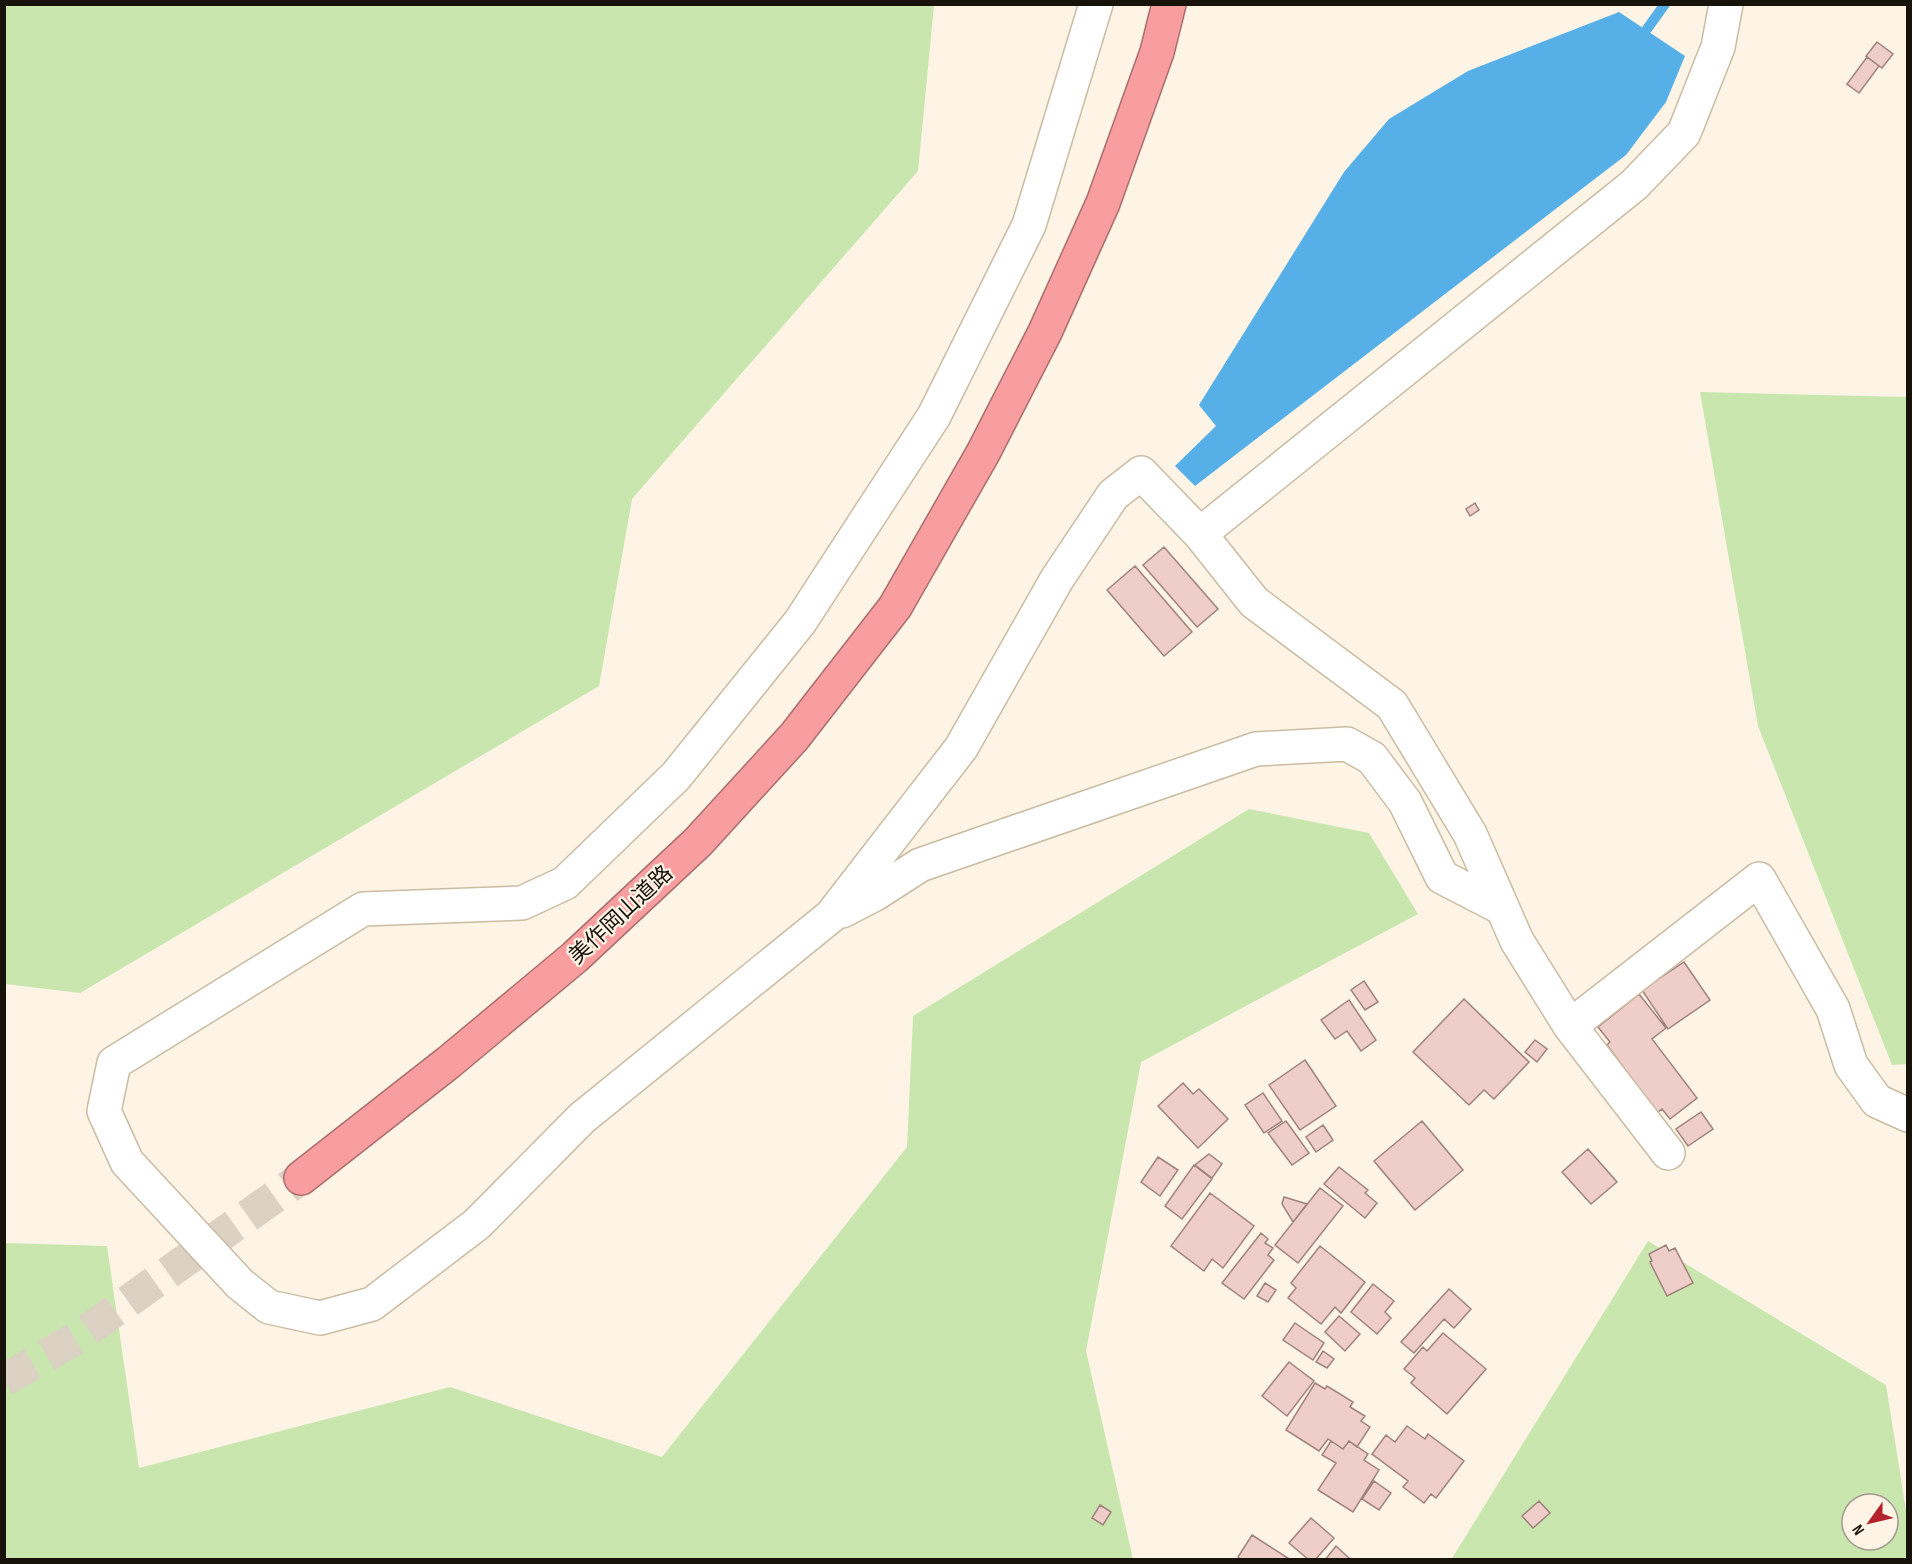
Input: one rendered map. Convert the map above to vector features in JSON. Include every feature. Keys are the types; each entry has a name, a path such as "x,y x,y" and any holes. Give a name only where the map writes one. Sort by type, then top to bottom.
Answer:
{"highway":[{"name":"美作岡山道路","path":"301,1178 449,1062 566,964 698,842 794,737 895,607 983,453 1045,333 1103,203 1157,52 1169,4"}],"street":[{"path":"1096,4 1092,25 1029,225 934,416 800,622 676,776 565,883 522,903 363,909 114,1063 104,1111 127,1162 240,1284 269,1307 320,1318 372,1304 477,1224 582,1118 831,916 875,894 920,865 1256,749 1347,744 1372,758 1406,802 1442,877 1502,908"},
{"path":"1200,534 1634,185 1684,133 1718,47 1726,4"},
{"path":"831,916 962,748 1057,579 1113,495 1141,473 1200,534 1254,602 1392,705 1470,834 1516,941 1570,1026 1668,1153"},
{"path":"1570,1026 1759,879 1833,1009 1851,1065 1877,1101 1908,1114"}],"green space":[{"path":"5,4 934,5 918,171 632,499 599,686 80,993 5,984"},
{"path":"1700,392 1907,397 1907,1064 1892,1065 1758,726"},
{"path":"1249,809 1369,833 1418,914 1141,1062 1086,1351 1133,1559 5,1560 5,1243 107,1246 139,1468 450,1387 662,1457 907,1147 913,1016"},
{"path":"1648,1241 1886,1385 1907,1517 1907,1559 1451,1560"}],"water":[{"path":"1619,12 1685,56 1666,102 1626,155 1195,486 1175,466 1216,426 1199,405 1344,172 1389,119 1468,71"}],"building":[{"path":"1877,42 1893,54 1882,68 1866,56"},
{"path":"1867,57 1879,66 1859,93 1847,84"},
{"path":"1475,503 1479,510 1470,516 1466,509"},
{"path":"1164,547 1218,609 1197,627 1143,565"},
{"path":"1135,566 1192,632 1164,656 1107,590"},
{"path":"1684,962 1710,1000 1668,1029 1642,990"},
{"path":"1364,981 1378,1002 1365,1010 1351,990"},
{"path":"1639,994 1666,1028 1652,1039 1697,1098 1670,1119 1662,1109 1657,1113 1607,1045 1610,1042 1598,1027"},
{"path":"1464,999 1529,1062 1494,1099 1484,1090 1469,1105 1413,1052"},
{"path":"1349,1000 1376,1040 1361,1051 1347,1031 1335,1039 1321,1020"},
{"path":"1535,1040 1547,1049 1537,1062 1525,1052"},
{"path":"1305,1060 1336,1106 1300,1130 1269,1085"},
{"path":"1183,1083 1193,1094 1199,1089 1228,1119 1198,1148 1158,1106"},
{"path":"1263,1093 1282,1121 1264,1133 1245,1105"},
{"path":"1701,1112 1713,1129 1688,1146 1676,1129"},
{"path":"1286,1121 1309,1153 1292,1165 1268,1133"},
{"path":"1422,1121 1463,1170 1415,1210 1374,1161"},
{"path":"1323,1125 1333,1140 1316,1152 1306,1137"},
{"path":"1588,1149 1617,1182 1591,1204 1562,1172"},
{"path":"1209,1154 1222,1164 1212,1178 1195,1165"},
{"path":"1158,1157 1178,1170 1160,1196 1141,1182"},
{"path":"1194,1165 1212,1179 1182,1219 1165,1206"},
{"path":"1339,1167 1368,1190 1365,1193 1377,1203 1365,1218 1324,1184"},
{"path":"1320,1188 1343,1206 1298,1263 1275,1245"},
{"path":"1210,1193 1254,1226 1223,1268 1212,1259 1204,1271 1171,1246"},
{"path":"1284,1197 1307,1204 1293,1222 1282,1204"},
{"path":"1261,1233 1268,1239 1265,1243 1273,1248 1268,1255 1274,1260 1244,1299 1222,1283"},
{"path":"1666,1245 1669,1251 1675,1248 1693,1283 1667,1296 1650,1262 1652,1261 1649,1254"},
{"path":"1320,1246 1365,1282 1341,1313 1335,1307 1321,1324 1288,1298 1296,1288 1291,1283"},
{"path":"1265,1283 1276,1290 1268,1302 1257,1296"},
{"path":"1373,1284 1394,1301 1385,1312 1391,1318 1377,1334 1351,1312"},
{"path":"1449,1289 1471,1309 1454,1328 1444,1319 1414,1353 1401,1342"},
{"path":"1339,1316 1360,1334 1345,1351 1325,1332"},
{"path":"1295,1323 1324,1343 1313,1360 1283,1340"},
{"path":"1443,1333 1486,1369 1447,1414 1411,1383 1415,1378 1404,1369 1423,1347 1427,1351"},
{"path":"1323,1351 1334,1359 1327,1368 1316,1362"},
{"path":"1289,1362 1314,1381 1287,1416 1262,1396"},
{"path":"1315,1383 1325,1389 1327,1386 1353,1402 1350,1407 1365,1416 1361,1421 1370,1427 1357,1447 1349,1441 1343,1449 1328,1439 1319,1451 1286,1430"},
{"path":"1407,1426 1425,1439 1428,1434 1464,1461 1436,1498 1431,1494 1424,1503 1403,1487 1408,1481 1372,1454 1386,1435 1395,1442"},
{"path":"1331,1441 1343,1449 1349,1441 1368,1454 1364,1460 1379,1470 1353,1512 1318,1490 1336,1463 1322,1455"},
{"path":"1374,1481 1391,1493 1379,1510 1362,1499"},
{"path":"1539,1501 1550,1513 1533,1528 1522,1516"},
{"path":"1100,1505 1111,1512 1103,1525 1092,1518"},
{"path":"1311,1518 1334,1538 1315,1560 1309,1560 1289,1543"},
{"path":"1252,1535 1291,1560 1241,1560 1238,1557"},
{"path":"1336,1546 1350,1559 1349,1560 1325,1560"}],"waterway":[{"path":"1647,29 1665,4"}],"tunnel":[{"path":"4,1380 78,1337 301,1178"}]}
